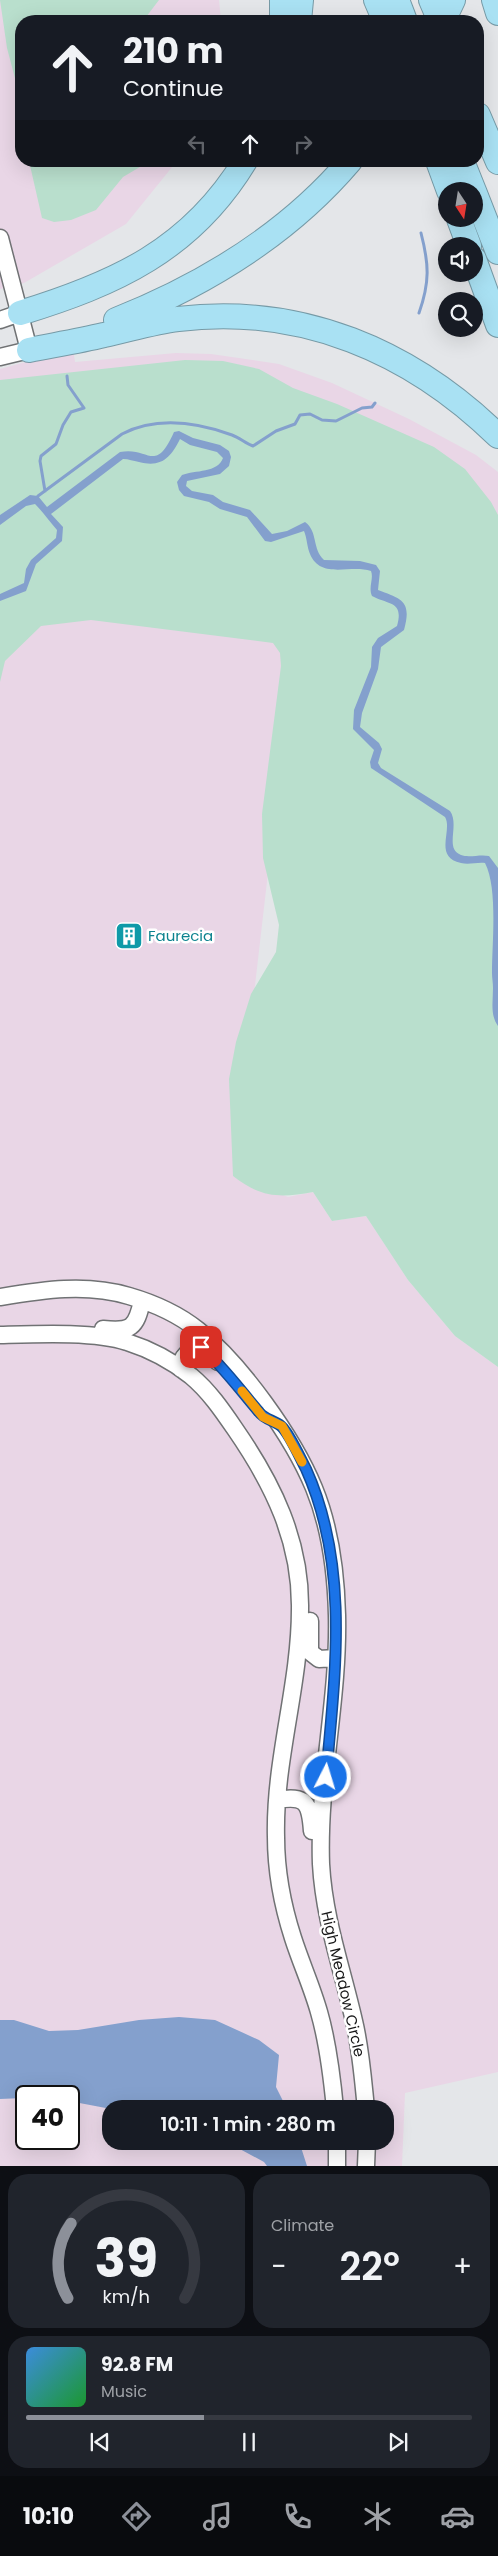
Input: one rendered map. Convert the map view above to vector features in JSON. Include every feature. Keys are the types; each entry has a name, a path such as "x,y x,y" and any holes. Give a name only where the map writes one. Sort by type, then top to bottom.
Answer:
{"highway":[{"path":"282,0 282,15"},
{"path":"299,15 302,0"},
{"path":"376,0 382,15"},
{"path":"397,0 403,15"},
{"path":"431,0 438,15"},
{"path":"444,15 453,0"},
{"path":"494,0 498,13"},
{"path":"484,130 498,162"},
{"path":"10,316 81,294 144,263 179,237 203,215 241,167"},
{"path":"29,350 138,311 208,277 274,232 310,202 344,167"},
{"path":"440,167 446,182"},
{"path":"464,167 470,182"},
{"path":"483,214 498,252"},
{"path":"483,282 498,325"},
{"path":"29,350 177,319 225,316 286,321 314,327 367,345 420,372 471,410 498,436"}],"street":[{"path":"0,238 10,316 29,350 0,356"},
{"name":"High Meadow Circle","path":"0,1297 50,1289 78,1288 103,1290 142,1301 174,1314 210,1340 282,1426 300,1456 315,1490 323,1516 334,1581 337,1615 336,1658 321,1820 321,1866 326,1915 355,2025 365,2100"},
{"path":"0,1334 18,1325 120,1331 128,1329 137,1321 142,1301"},
{"name":"High Meadow Circle","path":"0,1334 97,1336 124,1341 147,1350 181,1369 210,1395 256,1458 280,1504 295,1555 300,1608 277,1800 276,1838 282,1890 293,1938 320,2015 334,2100"},
{"path":"181,1369 181,1361 188,1352 201,1347 216,1359 263,1417 282,1426"},
{"path":"289,1531 306,1556 310,1590 310,1652 319,1659 336,1658"},
{"path":"277,1800 294,1797 302,1800 311,1812 315,1902 326,1915"},
{"path":"337,2150 337,2166"},
{"path":"366,2166 367,2150"}],"shaded area":[{"path":"0,0 219,0 220,15 15,15 15,167 172,167 126,224 24,283 0,289"},
{"path":"73,349 75,362 176,353 211,354 279,364 332,383 409,419 476,455 498,472 498,518 295,639 233,1176 288,1197 313,1192 332,1221 366,1216 408,1280 455,1336 498,1367 498,2072 405,2093 402,2166 0,2166 0,369"}],"green space":[{"path":"0,0 159,0 148,15 15,15 15,78 7,48"},
{"path":"30,167 140,167 123,177 96,210 71,220 54,222 42,218"},
{"path":"185,360 223,361 259,369 293,388 337,404 434,447 465,469 491,502 498,515 498,1367 455,1336 408,1280 366,1216 332,1221 313,1192 291,1195 271,1194 253,1189 233,1176 229,1079 236,1042 251,994 276,952 279,925 263,858 262,814 281,666 280,653 273,643 91,620 41,626 5,661 0,682 0,380"}],"water":[{"path":"179,431 193,438 220,445 229,451 231,457 229,466 220,474 187,481 186,486 192,491 213,495 223,502 250,510 272,534 287,531 305,522 312,530 320,556 324,560 360,561 376,565 380,571 378,590 399,599 406,607 407,613 404,630 381,647 378,669 362,713 360,727 379,743 382,749 378,763 381,768 450,811 454,823 453,842 456,852 464,856 489,856 498,868 498,1026 495,1022 492,1008 492,887 485,863 461,863 453,860 448,855 446,849 447,822 445,817 371,768 370,762 374,750 353,729 354,710 371,667 372,647 378,638 397,626 399,618 397,608 372,596 371,571 363,569 337,570 321,567 310,554 304,531 271,542 265,541 247,517 220,509 209,502 184,496 179,490 177,482 182,475 211,469 220,463 223,458 217,452 190,445 180,439 169,456 160,462 147,463 123,459 51,514 63,527 62,541 36,564 26,591 0,601 0,594 24,583 26,569 31,560 56,538 57,530 35,504 26,506 0,525 0,515 30,495 38,496 47,507 120,452 130,451 156,456 162,452 174,432"},
{"path":"179,2017 215,2020 259,2040 279,2055 276,2087 282,2100 102,2100 102,2107 80,2103 80,2085 15,2085 15,2098 0,2099 0,2020 14,2020 49,2031 78,2030 139,2020"},
{"path":"242,2150 302,2150 307,2166 267,2166 264,2162"}],"waterway":[{"path":"419,313 427,282 426,254 421,233"},
{"path":"45,491 40,461 41,456 56,444 63,425 71,412 84,408 68,385 67,376"},
{"path":"38,496 122,434 135,428 163,423 191,424 218,430 253,446 276,431 295,424 300,415 310,414 322,420 336,421 362,408 372,407 375,403"}],"slow traffic":[{"path":"242,1391 263,1417 282,1426 302,1462"}],"place":[{"name":"Faurecia","path":"129,936"}],"route":[{"path":"201,1347 216,1359 263,1417 282,1426 300,1456 315,1490 323,1516 330,1548 337,1615 334,1686 326,1777"}]}
